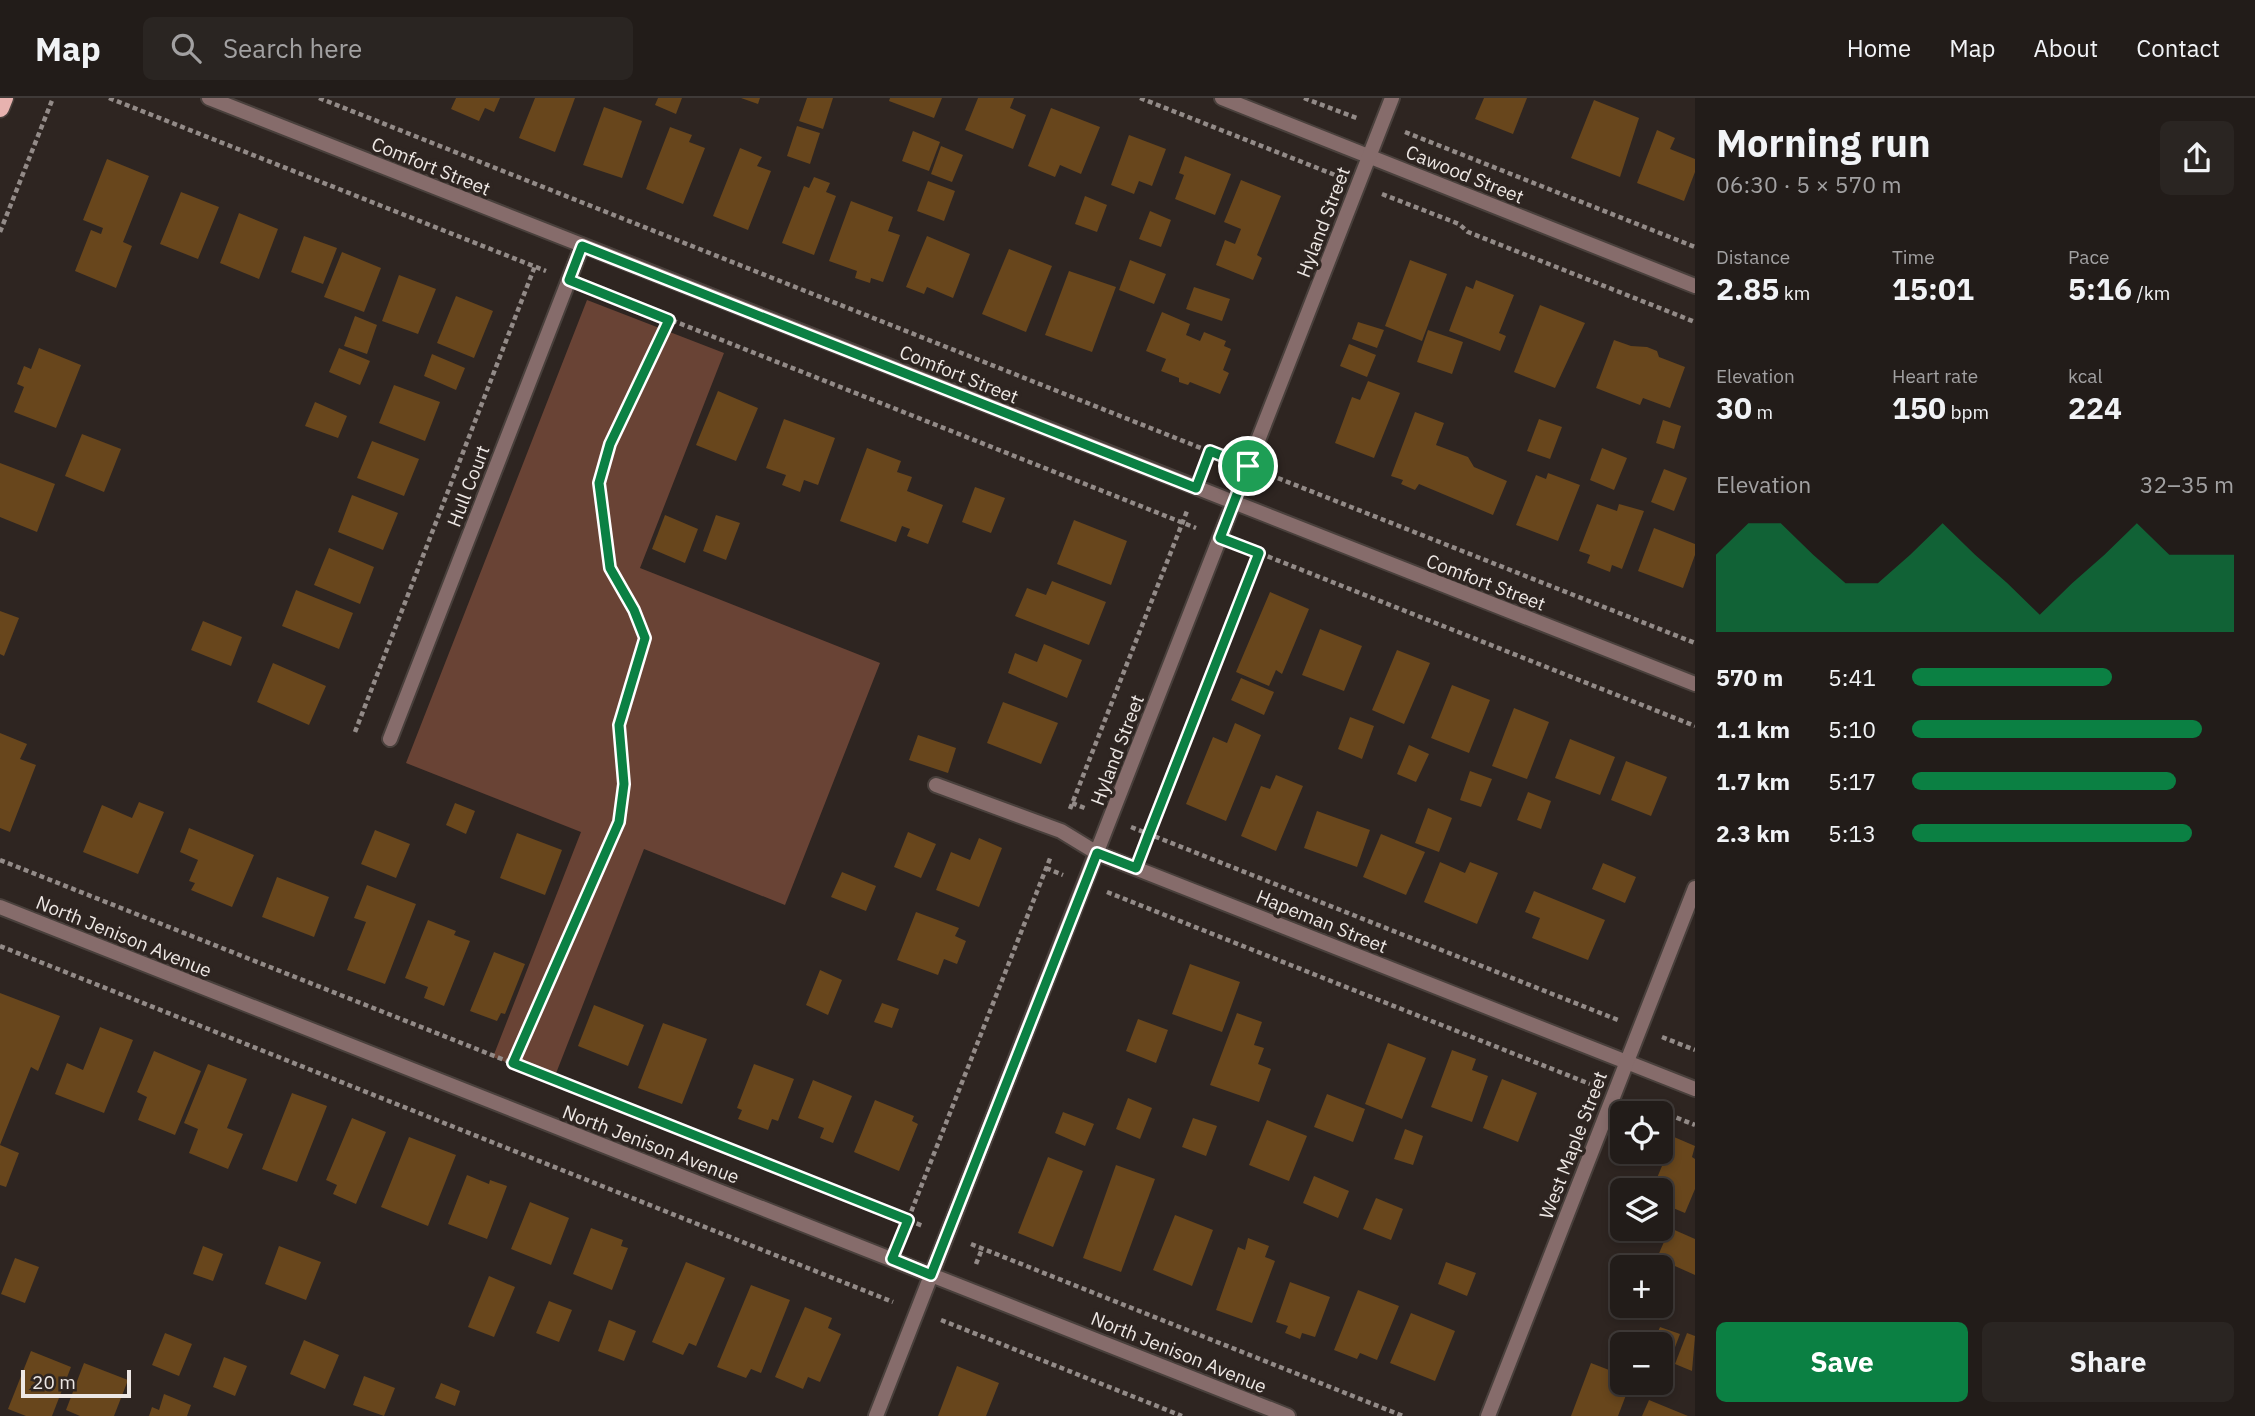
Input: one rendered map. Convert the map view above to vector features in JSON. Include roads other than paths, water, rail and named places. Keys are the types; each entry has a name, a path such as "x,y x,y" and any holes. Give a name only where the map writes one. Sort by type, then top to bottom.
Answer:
{"main road":[{"path":"0,108 4,98"}],"street":[{"name":"Comfort Street","path":"209,98 1695,684"},
{"name":"Cawood Street","path":"1222,98 1695,286"},
{"name":"Hyland Street","path":"876,1416 1392,98"},
{"name":"Hull Court","path":"390,739 582,246"},
{"name":"Hapeman Street","path":"936,785 1061,831 1097,853 1695,1089"},
{"name":"West Maple Street","path":"1488,1416 1695,888"},
{"name":"North Jenison Avenue","path":"0,907 1289,1416"}]}
